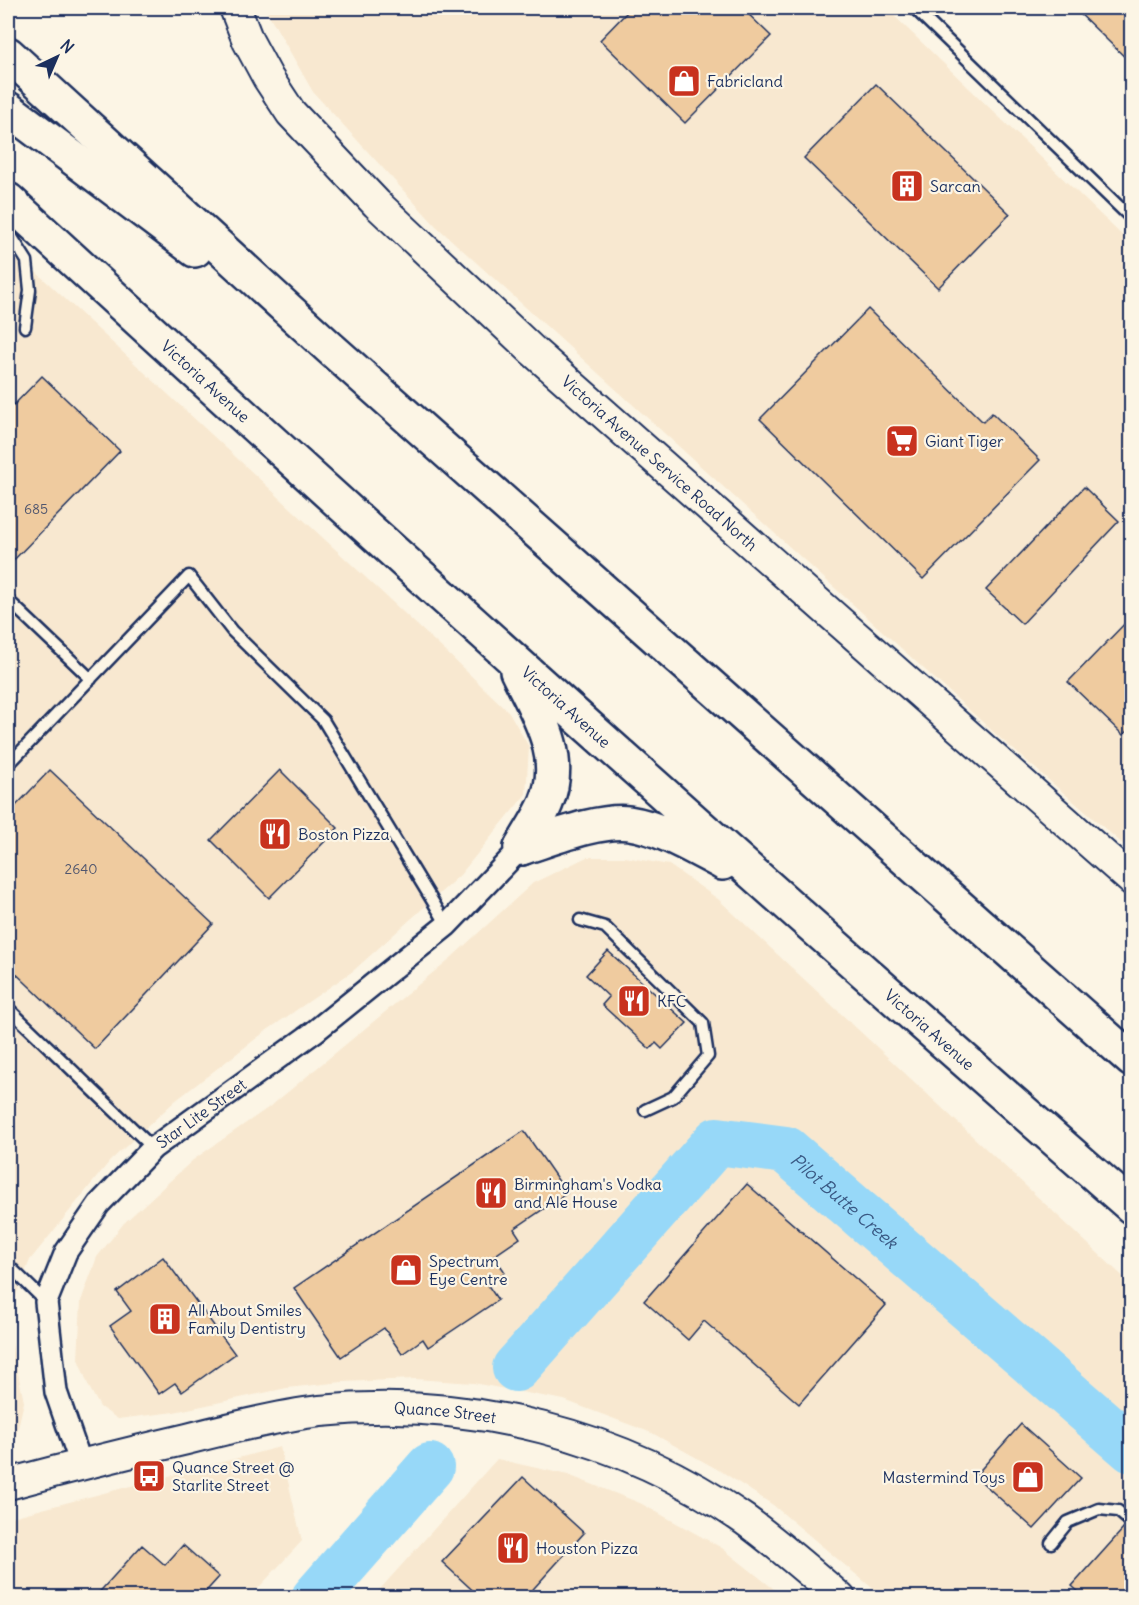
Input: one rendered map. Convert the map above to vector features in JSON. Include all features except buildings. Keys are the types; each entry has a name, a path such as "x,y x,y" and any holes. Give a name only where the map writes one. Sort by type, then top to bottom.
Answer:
{"highway":[{"path":"8,54 330,348 1131,1060"},
{"path":"8,109 126,200 330,348"},
{"name":"Victoria Avenue","path":"8,200 202,379 759,881 1131,1207"},
{"path":"509,656 548,733 554,770 546,802 521,848"},
{"path":"521,848 596,826 628,823 661,832 759,881"},
{"path":"992,1085 1131,1180"}],"street":[{"name":"Victoria Avenue Service Road North","path":"235,8 248,41 268,78 291,113 376,204 533,351 1131,880"},
{"name":"Star Lite Street","path":"81,1464 56,1392 46,1302 66,1252 99,1204 153,1148 314,1032 447,925 521,848"},
{"name":"Quance Street","path":"8,1484 225,1429 318,1412 374,1407 482,1414 548,1428 605,1446 660,1470 745,1520 840,1598"}],"lane":[{"path":"914,8 1131,219"},
{"path":"8,231 27,261 30,290 25,327"},
{"path":"8,765 189,576 232,631 323,720 447,925"},
{"path":"8,600 92,679"},
{"path":"580,920 604,927 703,1023 708,1056 673,1097 645,1110"},
{"path":"8,1008 153,1148"},
{"path":"8,1265 46,1302"},
{"path":"1050,1543 1068,1522 1100,1509 1118,1511 1131,1523"}],"shaded area":[{"path":"265,8 886,8 1131,244 1131,851 1000,738 436,226 313,92"},
{"path":"8,246 509,712 529,747 526,794 460,875 353,971 266,1031 175,1101 110,1161 30,1260 8,1315"},
{"path":"587,857 625,857 669,865 718,899 1131,1284 1131,1597 883,1597 773,1505 724,1473 652,1433 564,1400 473,1383 415,1379 342,1382 287,1388 174,1412 118,1419 100,1407 78,1359 81,1301 97,1257 124,1223 193,1160 272,1105 452,957 533,883"},
{"path":"8,1326 24,1402 16,1436 8,1442"},
{"path":"280,1447 302,1541 250,1597 8,1598 8,1518"},
{"path":"497,1459 568,1475 640,1503 722,1548 784,1597 372,1598"}],"waterway":[{"name":"Pilot Butte Creek","path":"516,1368 717,1141 786,1150 1132,1449"},
{"name":"Pilot Butte Creek","path":"315,1598 430,1467"}],"place":[{"name":"Fabricland","path":"684,81"},
{"name":"Sarcan","path":"907,186"},
{"name":"Giant Tiger","path":"902,441"},
{"name":"Boston Pizza","path":"275,834"},
{"name":"KFC","path":"634,1001"},
{"name":"Birmingham's Vodka and Ale House","path":"491,1193"},
{"name":"Spectrum Eye Centre","path":"406,1270"},
{"name":"All About Smiles Family Dentistry","path":"165,1319"},
{"name":"Quance Street @ Starlite Street","path":"149,1476"},
{"name":"Mastermind Toys","path":"1028,1477"},
{"name":"Houston Pizza","path":"513,1548"}]}
